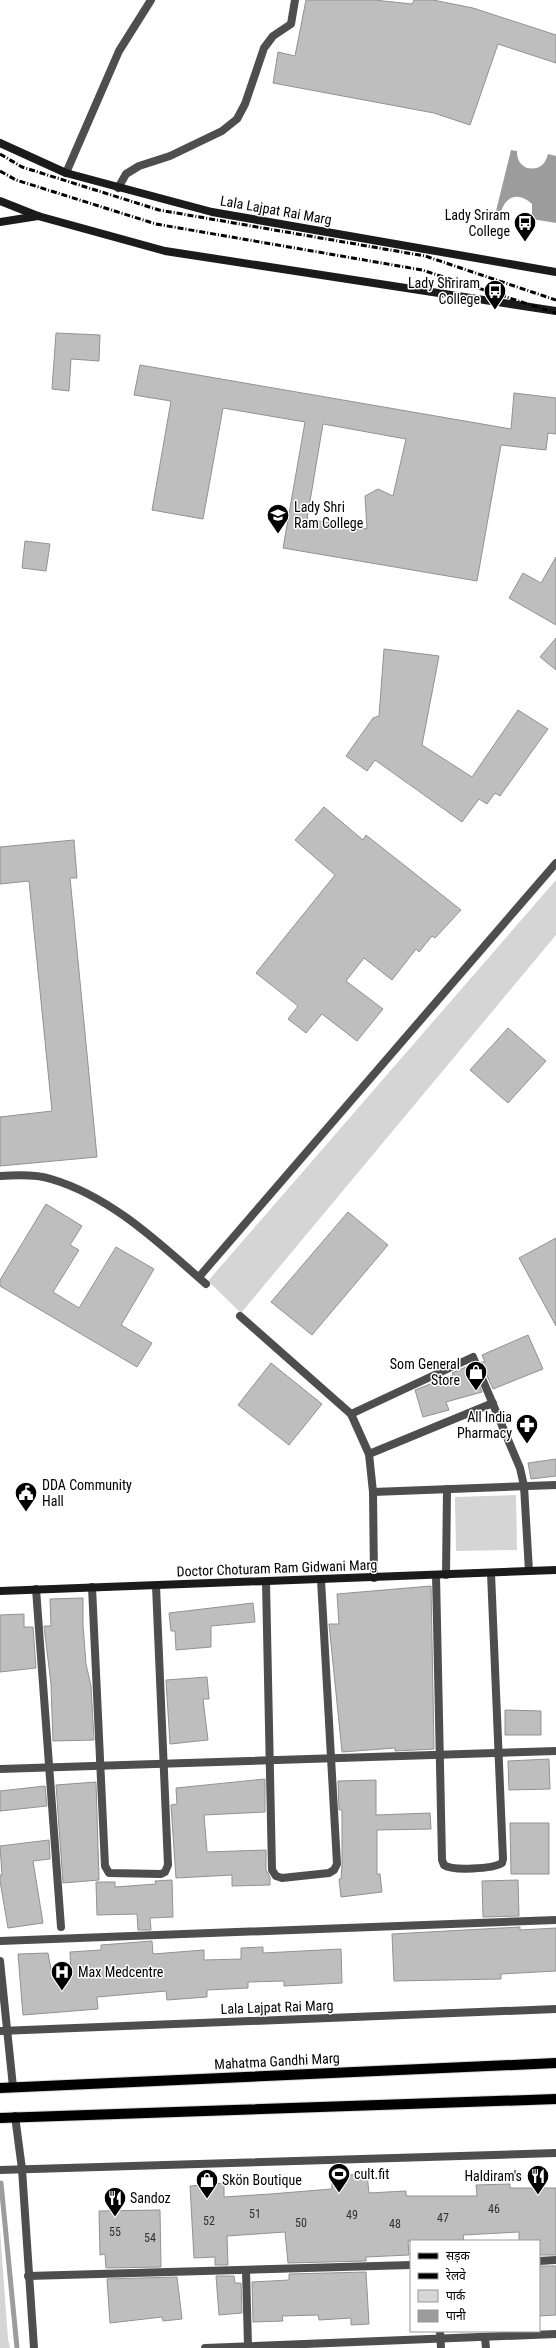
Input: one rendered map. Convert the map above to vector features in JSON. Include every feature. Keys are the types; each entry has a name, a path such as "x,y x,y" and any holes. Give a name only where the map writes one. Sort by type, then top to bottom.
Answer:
{"main road":[{"name":"Lala Lajpat Rai Marg","path":"0,143 66,173 212,212 556,272"},
{"path":"0,201 38,216 165,251 556,311"},
{"path":"0,222 38,216"},
{"name":"Doctor Choturam Ram Gidwani Marg","path":"0,1592 36,1589 321,1580 556,1570"},
{"name":"Mahatma Gandhi Marg","path":"0,2088 13,2086 556,2063"},
{"path":"0,2118 15,2116 556,2099"}],"street":[{"path":"66,173 119,52 151,0"},
{"path":"118,188 126,174 139,166 170,156 222,131 237,119 245,104 264,48 273,36 291,24 296,0"},
{"path":"199,1278 556,863"},
{"path":"0,1176 21,1175 51,1178 78,1189 129,1218 206,1284"},
{"path":"240,1316 351,1414 369,1454 373,1492 374,1578"},
{"path":"351,1414 473,1357 520,1468 524,1486 529,1571"},
{"path":"369,1454 493,1403"},
{"path":"373,1492 556,1485"},
{"path":"446,1575 447,1489"},
{"path":"436,1575 442,1860 444,1865 452,1868 493,1866 502,1863 503,1859 491,1573"},
{"path":"266,1582 272,1870 276,1876 282,1878 329,1873 334,1870 337,1864 321,1580"},
{"path":"92,1587 100,1766 107,1870 114,1874 161,1874 165,1872 168,1865 156,1586"},
{"path":"36,1589 61,1927"},
{"path":"0,1769 556,1751"},
{"path":"0,1941 556,1920"},
{"path":"0,1961 3,2030 13,2086"},
{"name":"Lala Lajpat Rai Marg","path":"3,2030 556,2009"},
{"path":"15,2116 22,2169 34,2348"},
{"path":"0,2170 556,2153"},
{"path":"540,2261 556,2260"},
{"path":"28,2276 410,2265"},
{"path":"246,2270 251,2347"},
{"path":"440,2332 441,2344"},
{"path":"205,2348 441,2344 485,2338 556,2334"},
{"path":"485,2338 486,2348"}],"green space":[{"path":"556,880 556,935 241,1313 208,1281"},
{"path":"516,1495 517,1550 456,1551 455,1497"},
{"path":"0,2230 8,2339 10,2348 0,2348"}],"water":[{"path":"511,150 517,151 519,161 527,168 538,168 545,162 548,154 556,156 556,223 532,219 532,204 527,200 518,197 514,197 506,202 501,212 496,211"}],"building":[{"path":"306,0 374,0 412,4 414,0 433,0 473,8 556,35 556,63 498,44 470,125 434,113 273,83 278,52 295,56"},
{"path":"56,333 100,335 99,361 71,359 69,391 52,389"},
{"path":"140,365 511,429 514,393 556,398 556,434 548,433 546,450 501,445 477,581 283,548 305,422 223,408 203,519 152,510 171,401 134,395","holes":["323,424 406,439 393,496 378,489 365,496 367,529 307,519"]},
{"path":"25,541 50,544 46,571 22,568"},
{"path":"556,557 556,625 509,598 523,573 541,583"},
{"path":"556,638 556,670 540,657"},
{"path":"384,649 439,656 422,745 472,777 518,710 548,729 500,796 495,793 487,804 479,799 462,822 375,760 367,771 346,756 373,718 379,716"},
{"path":"324,807 363,840 366,835 461,910 435,938 432,936 419,952 416,949 392,980 364,958 346,981 383,1009 357,1041 322,1014 306,1033 288,1019 298,1006 256,973 335,875 295,840"},
{"path":"74,840 77,878 70,878 97,1157 0,1166 0,1117 52,1111 29,881 0,884 0,847"},
{"path":"508,1028 546,1061 508,1103 470,1070"},
{"path":"46,1204 82,1226 70,1245 79,1250 53,1292 79,1308 116,1247 154,1269 121,1325 152,1343 137,1367 0,1286 0,1280"},
{"path":"348,1212 388,1245 312,1335 271,1302"},
{"path":"556,1238 556,1326 519,1258"},
{"path":"528,1335 543,1369 493,1389 481,1362 485,1362 482,1355"},
{"path":"271,1363 322,1404 289,1445 238,1405"},
{"path":"471,1365 482,1392 446,1402 449,1410 423,1417 415,1390 453,1375 452,1373"},
{"path":"556,1459 556,1476 531,1479 528,1463"},
{"path":"431,1586 434,1749 395,1751 395,1748 342,1752 329,1624 339,1624 337,1594"},
{"path":"83,1598 83,1625 86,1664 91,1686 94,1740 53,1741 51,1684 44,1626 51,1626 50,1599"},
{"path":"253,1603 255,1622 211,1626 211,1647 176,1650 175,1631 171,1631 169,1613"},
{"path":"24,1614 24,1627 33,1627 36,1668 0,1672 0,1615"},
{"path":"207,1677 209,1699 203,1699 208,1740 170,1744 166,1680"},
{"path":"505,1710 541,1711 541,1735 505,1735"},
{"path":"549,1759 550,1789 509,1790 508,1761"},
{"path":"265,1779 265,1812 204,1815 207,1852 266,1850 266,1870 270,1877 270,1885 232,1886 232,1875 176,1878 171,1805 177,1804 176,1788"},
{"path":"376,1780 376,1815 430,1813 431,1829 377,1830 377,1874 380,1874 382,1892 341,1897 339,1879 341,1879 342,1864 342,1810 339,1810 338,1781"},
{"path":"96,1782 99,1880 63,1883 56,1785"},
{"path":"45,1786 47,1806 0,1811 0,1791"},
{"path":"510,1823 549,1823 549,1874 511,1874"},
{"path":"49,1840 50,1859 33,1861 43,1923 8,1928 0,1881 0,1875 2,1875 0,1846"},
{"path":"172,1880 173,1917 150,1918 151,1930 138,1930 137,1914 97,1915 96,1882 115,1882 115,1887 156,1884 155,1881"},
{"path":"518,1880 519,1916 483,1917 482,1881"},
{"path":"520,1927 520,1930 556,1928 556,1971 501,1974 501,1979 394,1981 392,1934"},
{"path":"152,1941 153,1954 204,1950 204,1960 241,1959 241,1948 263,1947 263,1953 341,1949 342,1983 284,1986 284,1981 248,1982 248,1988 207,1990 207,1997 167,2000 166,1991 97,1997 98,2009 23,2015 18,1954 48,1953 52,1974 71,1972 70,1952 101,1950 101,1945"},
{"path":"367,2174 369,2193 406,2191 406,2196 477,2196 476,2185 510,2184 510,2188 556,2188 556,2255 540,2255 540,2240 519,2240 519,2232 463,2235 464,2240 410,2240 408,2241 409,2255 366,2257 366,2261 288,2263 285,2232 227,2236 228,2265 215,2265 215,2257 194,2258 190,2186 224,2183 224,2197 270,2194 332,2189 331,2176"},
{"path":"160,2210 161,2267 106,2268 105,2254 100,2255 99,2211"},
{"path":"540,2266 556,2266 556,2315 540,2316"},
{"path":"366,2272 369,2324 351,2325 351,2318 319,2320 318,2315 282,2316 283,2321 253,2322 252,2282 289,2280 289,2274"},
{"path":"216,2276 234,2276 235,2283 241,2283 242,2313 219,2315"},
{"path":"177,2277 182,2319 163,2321 162,2317 110,2323 107,2279"}],"waterway":[{"path":"1,2183 17,2348"}],"railway":[{"path":"0,154 22,167 159,210 425,256 556,300"},
{"path":"0,171 16,180 156,224 422,270 556,313"}],"place":[{"name":"Lady Sriram College","path":"525,242"},
{"name":"Lady Shriram College","path":"495,310"},
{"name":"Lady Shri Ram College","path":"278,534"},
{"name":"Som General Store","path":"476,1392"},
{"name":"All India Pharmacy","path":"527,1444"},
{"name":"DDA Community Hall","path":"26,1512"},
{"name":"Max Medcentre","path":"62,1992"},
{"name":"cult.fit","path":"339,2194"},
{"name":"Haldiram's","path":"538,2196"},
{"name":"Skön Boutique","path":"207,2200"},
{"name":"Sandoz","path":"115,2218"}]}
